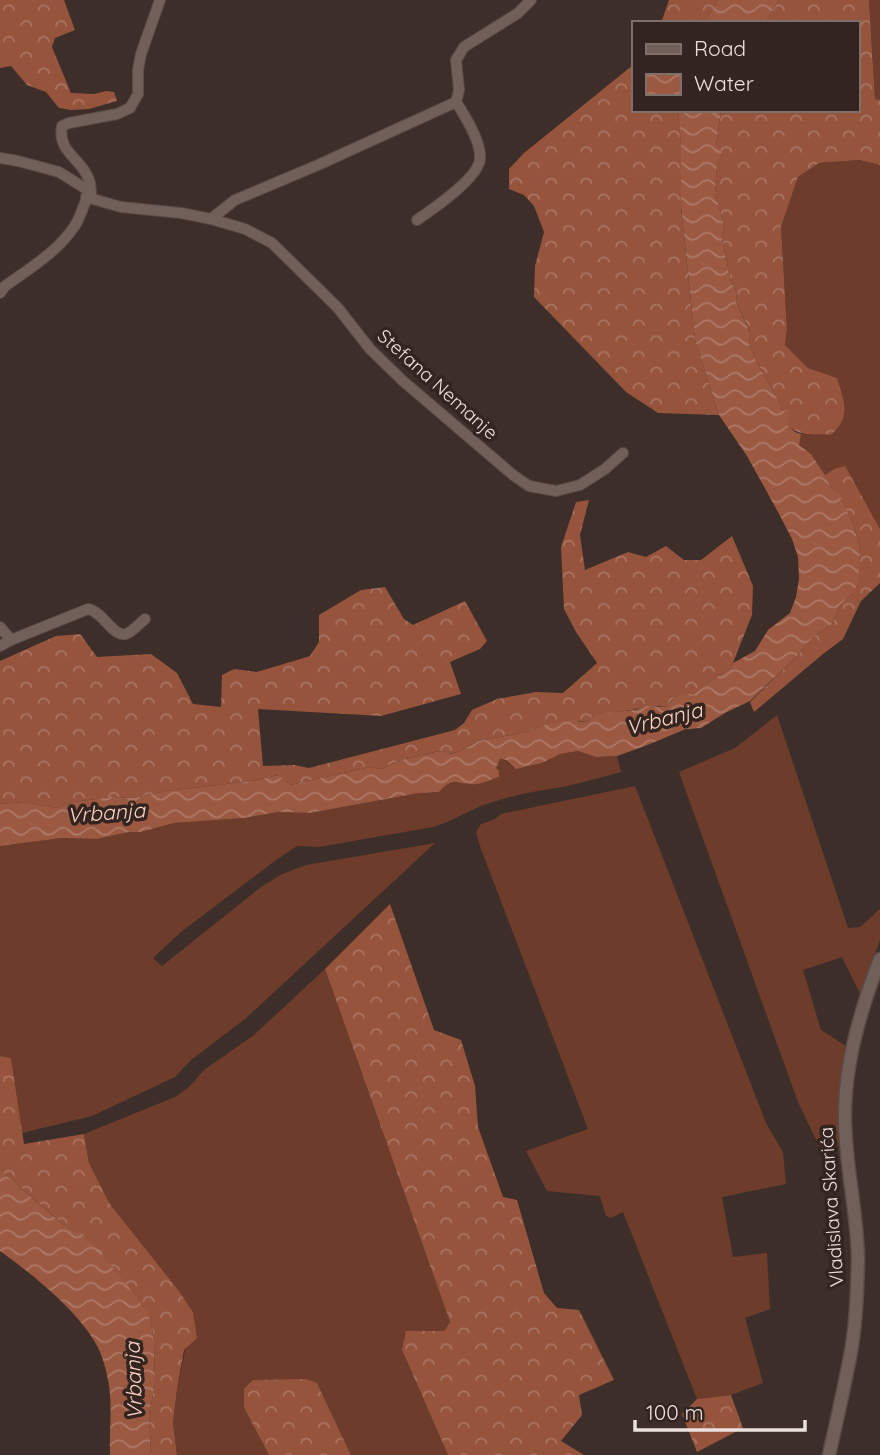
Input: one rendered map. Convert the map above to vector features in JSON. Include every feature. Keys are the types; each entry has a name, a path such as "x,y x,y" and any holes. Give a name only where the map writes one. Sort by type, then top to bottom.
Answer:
{"street":[{"path":"0,293 75,227 88,195 89,179 79,163 62,145 62,126 117,114 130,108 138,94 141,54 160,0"},
{"path":"417,220 456,191 478,169 481,157 472,128 456,102 459,90 456,60 464,47 518,13 531,0"},
{"path":"211,219 235,200 456,102"},
{"name":"Stefana Nemanje","path":"0,158 18,160 59,172 88,195 121,207 211,219 245,229 272,243 338,308 370,349 403,382 529,486 556,491 580,485 623,453"},
{"path":"0,646 88,609 99,613 121,634 127,634 145,619"},
{"path":"0,627 11,640"},
{"name":"Vladislava Skarića","path":"829,1455 850,1359 856,1299 858,1259 845,1113 848,1080 854,1040 880,959"}],"shaded area":[{"path":"869,0 880,0 880,100 875,99"},
{"path":"859,160 880,165 880,529 872,515 834,469 825,475 811,454 798,445 801,434 831,435 836,378 808,368 785,345 787,329 781,227 798,177 819,163"},
{"path":"777,715 848,928 860,927 880,909 880,940 861,995 842,957 803,970 821,1030 846,1046 838,1146 820,1148 798,1102 679,772 735,748"},
{"path":"578,751 596,757 617,756 621,772 502,799 433,827 319,847 297,846 272,863 181,932 153,958 162,966 261,887 282,874 306,865 435,843 245,1019 191,1060 175,1077 92,1116 22,1133 11,1058 0,1056 0,846 62,838 97,839 174,823 244,818 278,812 310,813 419,793 439,792 452,783 467,784 495,768 499,759 505,760 513,767 522,768 542,763 560,754"},
{"path":"635,786 766,1123 783,1152 786,1184 722,1197 733,1257 767,1253 770,1309 745,1318 763,1383 731,1395 697,1399 623,1212 611,1218 606,1216 600,1196 547,1191 526,1151 588,1129 476,832 481,824 501,814"},
{"path":"325,969 450,1322 444,1331 407,1331 402,1350 448,1455 351,1455 317,1383 244,1408 269,1455 177,1455 173,1423 193,1312 110,1204 89,1163 84,1134 175,1097 188,1088 204,1070 254,1035"}],"green space":[{"path":"0,0 64,0 75,30 55,38 52,47 71,93 114,92 117,101 89,109 59,108 46,92 27,85 11,66 0,68"},
{"path":"669,0 718,0 705,21 662,21"},
{"path":"779,0 869,0 875,99 880,100 880,165 859,160 819,163 798,177 781,227 787,329 785,345 808,368 837,378 844,402 844,415 831,435 802,433 786,425 789,411 782,411 756,361 749,343 750,331 736,302 737,293 731,282 722,239 724,224 715,193 717,164 721,151 716,146 721,112 859,112 859,21 766,21"},
{"path":"632,66 632,112 678,112 681,207 695,340 719,415 658,413 626,392 534,297 535,266 544,232 534,206 524,195 509,189 509,169 524,153"},
{"path":"845,466 880,529 880,583 861,601 843,639 754,712 750,702 814,636 832,624 840,605 853,593 860,555 859,545 853,524 840,497 825,475"},
{"path":"589,500 580,535 585,570 628,552 646,557 666,546 684,560 701,560 732,536 753,586 752,615 731,668 693,696 678,696 666,707 652,706 595,714 588,721 549,723 527,732 478,741 461,751 449,754 439,751 401,760 381,769 370,767 290,785 277,775 253,781 166,791 134,798 111,797 74,802 56,808 24,802 0,804 0,661 56,636 80,634 97,657 151,654 177,673 193,704 221,707 222,675 234,669 257,672 310,656 319,642 319,615 361,590 385,587 404,619 413,625 465,601 487,641 480,649 450,662 461,694 381,716 258,709 263,766 294,765 309,768 455,730 464,723 472,710 497,699 536,692 563,693 597,663 564,609 561,547 576,502"},
{"path":"390,904 434,1030 461,1040 475,1086 478,1127 503,1197 517,1200 544,1293 557,1308 579,1310 614,1380 579,1395 582,1415 561,1441 584,1455 448,1455 402,1350 406,1331 444,1331 450,1322 325,969"},
{"path":"0,1056 11,1058 24,1144 84,1134 89,1163 110,1204 193,1312 197,1338 184,1350 173,1423 177,1455 151,1455 149,1414 155,1384 154,1341 146,1312 83,1236 63,1224 0,1170"},
{"path":"306,1379 317,1383 351,1455 269,1455 244,1408 244,1389 253,1380"},
{"path":"731,1395 743,1428 697,1452 682,1414 697,1399"}],"water":[{"path":"718,0 779,0 766,21 705,21"},
{"name":"Vrbanja","path":"678,112 721,112 716,146 722,151 717,164 715,193 724,224 722,239 731,282 737,293 736,302 750,332 749,343 782,411 790,410 787,425 801,434 799,445 811,454 830,486 840,496 859,545 858,582 853,593 840,605 832,624 814,636 750,701 701,728 686,729 617,756 596,757 578,751 560,754 542,763 516,769 506,760 500,759 496,768 499,777 477,784 449,784 439,792 419,793 310,813 278,812 244,818 174,823 97,839 62,838 0,846 0,804 24,802 56,808 74,802 111,797 134,798 278,775 290,785 370,767 381,769 401,760 440,751 450,754 461,751 478,741 527,732 549,723 588,721 595,714 635,710 647,706 666,707 678,696 693,695 731,668 733,663 755,651 768,630 790,613 799,579 798,557 792,539 747,456 719,415 695,340 681,206"},
{"name":"Vrbanja","path":"0,1170 98,1250 147,1312 154,1341 155,1384 149,1414 151,1455 110,1455 109,1389 98,1348 88,1331 66,1306 0,1251"}]}
